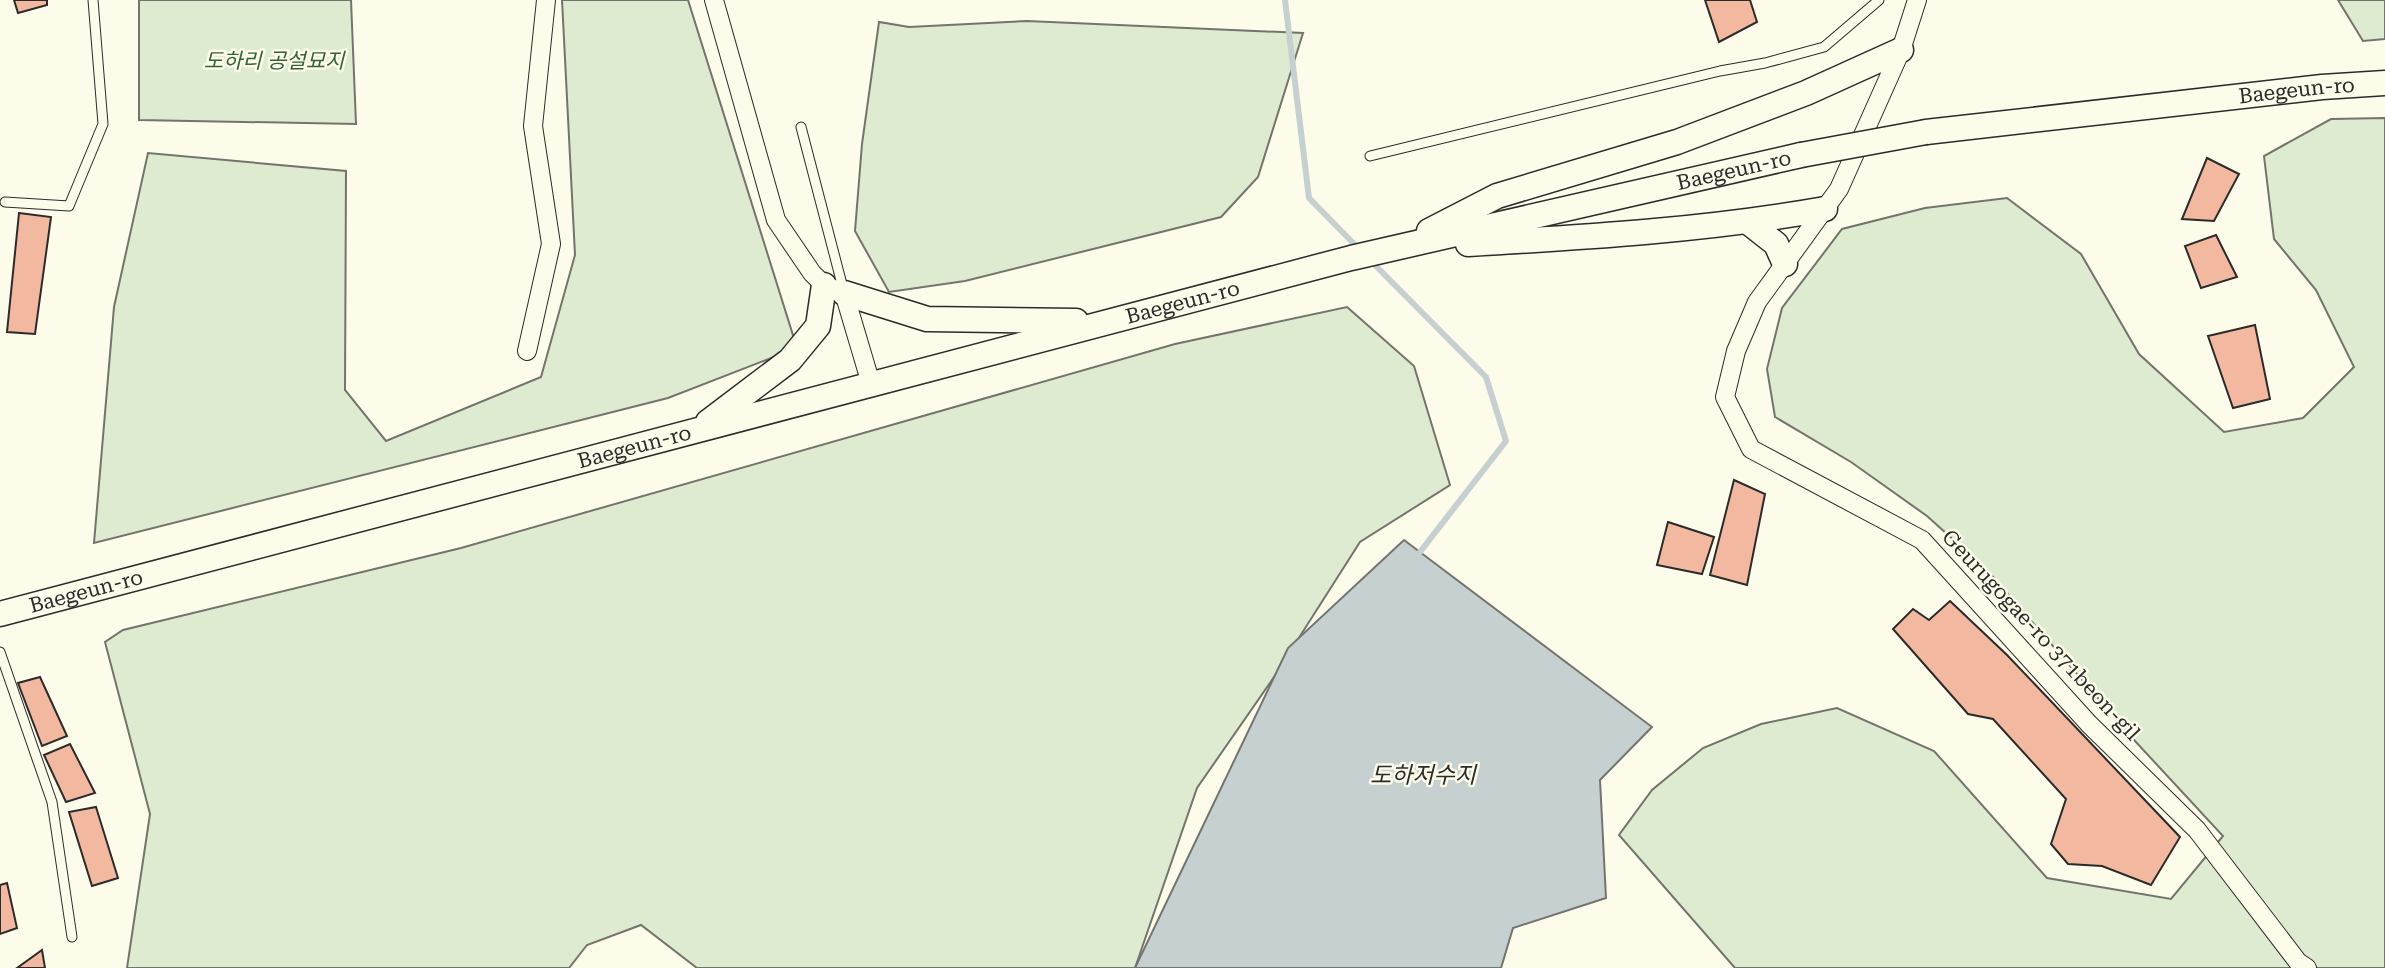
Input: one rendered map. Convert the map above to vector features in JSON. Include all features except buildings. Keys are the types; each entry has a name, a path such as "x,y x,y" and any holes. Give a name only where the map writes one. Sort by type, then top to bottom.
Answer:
{"main road":[{"path":"1390,250 1497,195 1677,142 1806,93 1901,50"},
{"name":"Baegeun-ro","path":"0,614 1351,258 1801,155 1926,132 2385,83"},
{"path":"1390,250 1748,222 1825,209"},
{"path":"1748,222 1776,244 1785,264"},
{"path":"696,430 790,360 818,326 834,289 927,319 1108,322"}],"street":[{"path":"527,351 551,244 533,125 546,0"},
{"path":"714,0 775,219 812,273 834,289 871,384"},
{"name":"Geurugogae-ro 371beon-gil","path":"1917,0 1901,50 1839,189 1757,302 1736,351 1725,397 1751,449 1922,540 2089,724 2197,830 2298,962 2307,968"}],"lane":[{"path":"5,202 69,206 103,124 93,0"},
{"path":"1370,156 1824,47 1879,0"},
{"path":"801,127 834,289"},
{"path":"0,652 52,802 72,937"}],"green space":[{"name":"도하리 공설묘지","path":"139,0 351,0 356,124 139,120"},
{"path":"562,0 688,0 797,348 668,398 94,543 114,307 148,153 346,171 345,390 386,441 541,377 575,255"},
{"path":"2338,0 2385,0 2385,39 2363,41"},
{"path":"1027,21 1303,33 1258,177 1221,217 965,281 889,292 855,231 862,144 879,22 909,27"},
{"path":"2385,118 2385,968 1735,968 1619,835 1652,790 1703,748 1761,724 1837,708 1934,751 2047,878 2171,899 2223,836 2135,741 1988,571 1927,516 1851,462 1775,417 1767,369 1782,308 1842,229 1925,208 2007,198 2081,254 2139,354 2224,432 2303,418 2354,367 2316,290 2274,239 2264,156 2331,119"},
{"path":"1347,307 1414,366 1450,485 1360,542 1274,677 1197,788 1135,968 697,968 641,925 587,945 569,968 127,968 150,814 105,642 123,630 461,548 1175,344"}],"water":[{"name":"도하저수지","path":"1404,540 1652,727 1600,780 1606,898 1513,928 1501,968 1135,968 1288,648"}],"waterway":[{"path":"1285,0 1309,198 1359,249"},
{"path":"1370,260 1486,377 1506,441 1420,552"}]}
